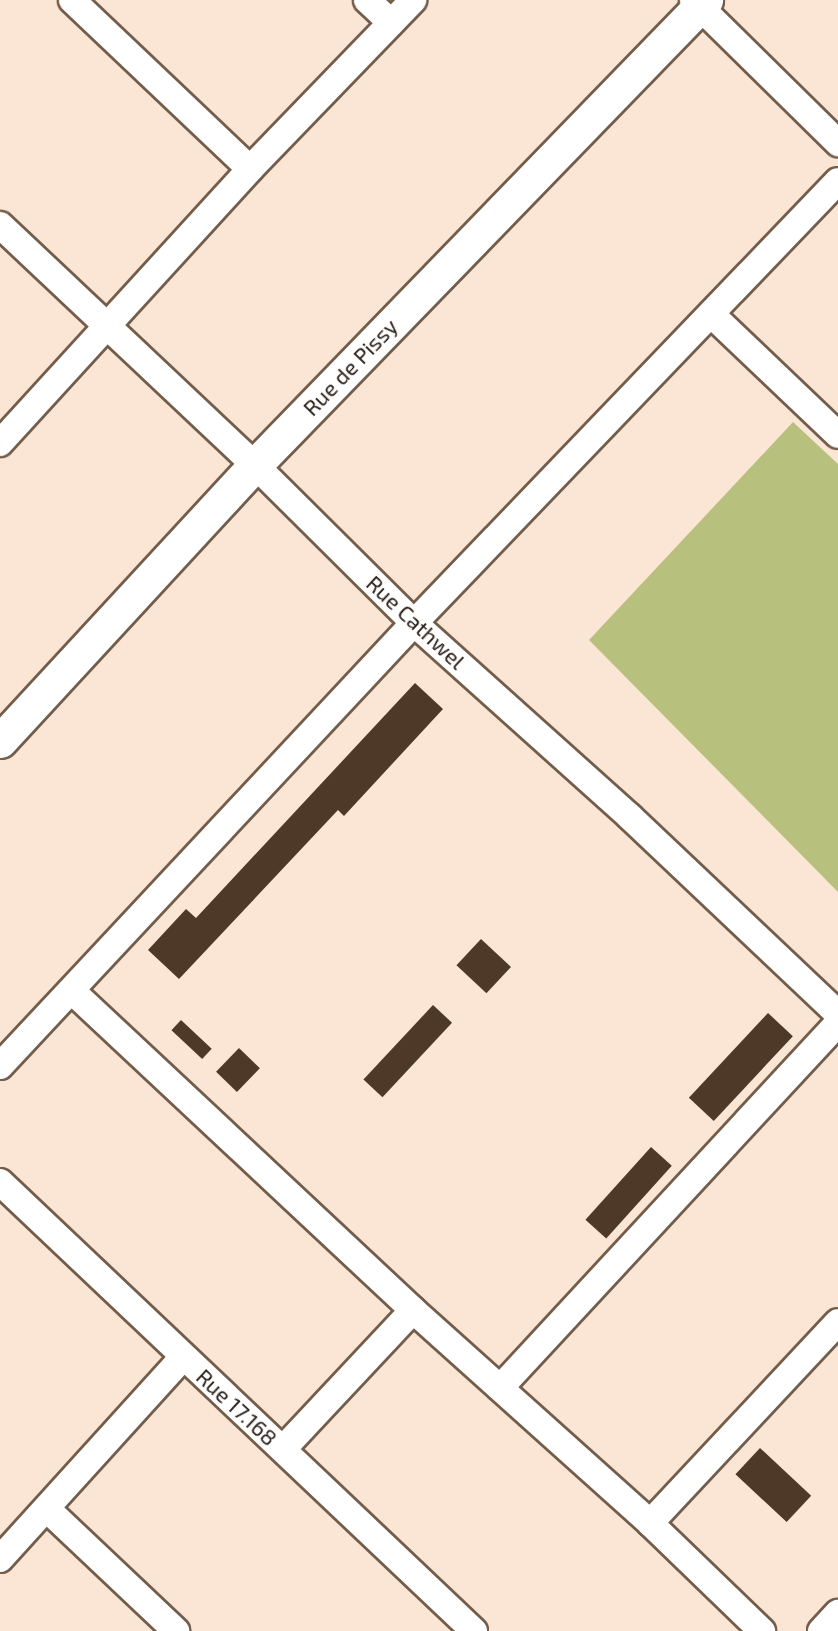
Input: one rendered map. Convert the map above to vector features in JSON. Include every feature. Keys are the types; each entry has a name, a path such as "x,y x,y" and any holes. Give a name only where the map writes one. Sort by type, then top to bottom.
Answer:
{"street":[{"path":"72,0 250,169"},
{"path":"367,0 391,22"},
{"path":"0,443 106,324 250,169 413,0"},
{"path":"700,2 838,143"},
{"name":"Rue de Pissy","path":"0,741 255,465 700,2"},
{"path":"0,1066 414,623 838,181"},
{"name":"Rue Cathwel","path":"0,225 255,465 414,623 838,1014"},
{"path":"711,314 838,435"},
{"path":"72,991 413,1310 650,1523 762,1631"},
{"path":"500,1388 838,1023"},
{"name":"Rue 17.168","path":"0,1182 474,1631"},
{"path":"283,1449 413,1310"},
{"path":"650,1523 838,1322"},
{"path":"0,1558 48,1509 183,1357"},
{"path":"48,1509 176,1631"},
{"path":"821,1631 838,1613"}],"green space":[{"path":"793,422 838,464 838,892 589,640"}],"building":[{"path":"415,683 443,709 344,816 338,810 179,979 148,950 186,909 196,918"},
{"path":"481,939 511,967 486,993 456,965"},
{"path":"433,1005 452,1023 382,1097 363,1080"},
{"path":"768,1013 793,1036 714,1121 689,1098"},
{"path":"181,1020 212,1049 202,1059 171,1030"},
{"path":"239,1048 260,1068 237,1092 216,1072"},
{"path":"651,1147 672,1166 606,1239 585,1220"},
{"path":"760,1448 811,1496 787,1522 735,1474"}]}
